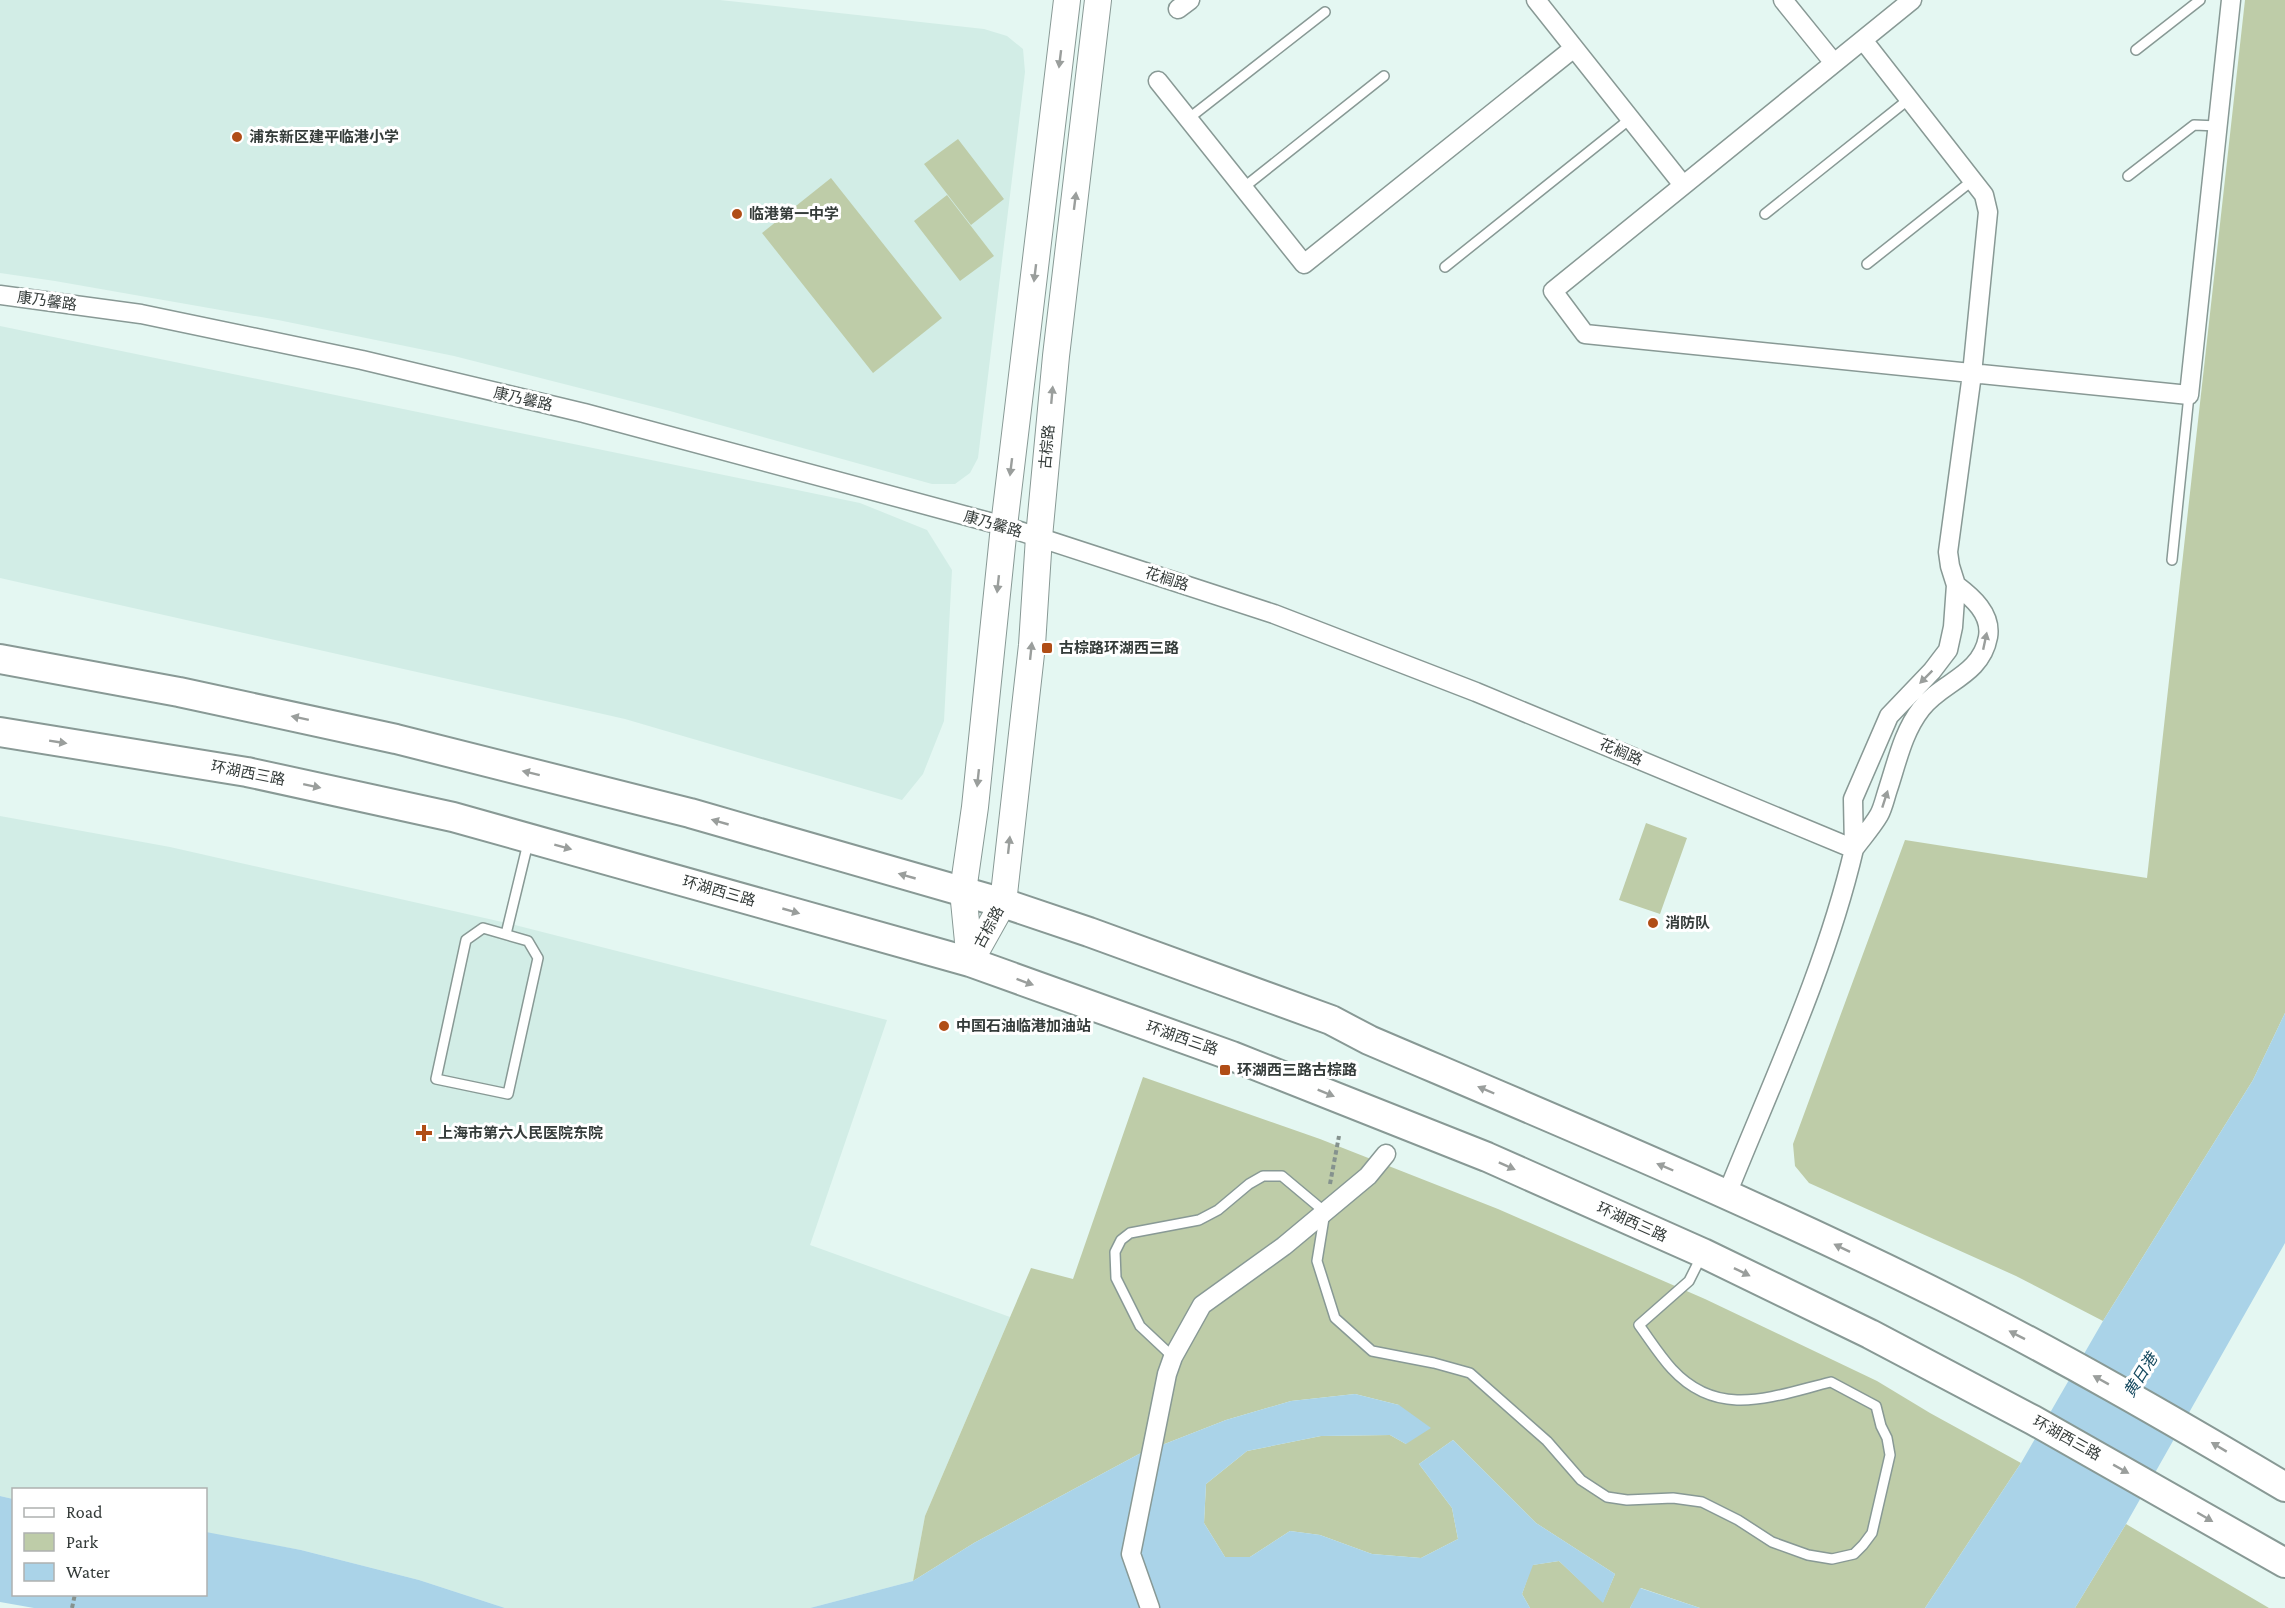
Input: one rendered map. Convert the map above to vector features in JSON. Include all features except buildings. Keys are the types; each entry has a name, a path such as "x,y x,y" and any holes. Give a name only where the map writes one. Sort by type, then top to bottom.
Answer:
{"main road":[{"path":"0,659 179,692 396,739 690,813 963,891 1089,932 1331,1020 1369,1040 1727,1194 1940,1295 2069,1362 2285,1487"},
{"name":"环湖西三路","path":"0,732 247,772 453,817 530,837 970,962 1254,1065 1487,1157 1703,1253 1870,1334 2033,1420 2155,1487 2285,1563"}],"street":[{"path":"1062,0 1097,2"},
{"name":"古棕路","path":"970,962 963,891 975,807 1004,526 1067,0"},
{"path":"1536,0 1683,185"},
{"path":"1783,0 1834,63"},
{"path":"1912,0 1553,291 1586,334 2189,395 2231,0"},
{"name":"古棕路","path":"970,962 1003,903 1032,645 1039,537 1056,356 1097,2"},
{"path":"1727,1194 1804,1007 1844,894 1854,849 1853,800 1888,716 1948,650 1953,627 1956,585 1948,552 1972,374 1988,212 1984,195 1863,40"},
{"path":"1158,81 1304,264 1574,48"},
{"name":"康乃馨路","path":"0,295 141,314 362,360 584,413 1039,537"},
{"name":"花榈路","path":"1039,537 1274,614 1476,692 1854,849"},
{"path":"1854,849 1880,814 1913,719 1924,705 1969,672 1981,656 1988,636 1985,617 1976,601 1956,585"},
{"path":"1150,1608 1131,1554 1170,1365 1202,1305 1284,1246 1368,1176 1386,1154"}],"lane":[{"path":"2136,50 2200,0"},
{"path":"1188,119 1325,12"},
{"path":"1243,188 1384,76"},
{"path":"1765,214 1909,99"},
{"path":"1445,267 1630,119"},
{"path":"2128,176 2194,125 2218,126"},
{"path":"1867,264 1973,180"},
{"path":"2172,560 2189,395"},
{"path":"506,934 530,837"},
{"path":"483,928 506,934 528,941 538,958 508,1094 436,1079 466,940 483,928"},
{"path":"1170,1365 1140,1326 1116,1278 1114,1252 1121,1239 1130,1233 1199,1220 1218,1210 1249,1184 1263,1176 1282,1176 1325,1212 1317,1261 1335,1318 1372,1351 1434,1363 1470,1373 1547,1440 1581,1480 1607,1497 1627,1500 1673,1498 1702,1502 1738,1520 1772,1542 1808,1555 1832,1560 1854,1554 1872,1533 1890,1455 1876,1406 1830,1382 1774,1396 1737,1402 1715,1399 1692,1387 1673,1370 1639,1325 1689,1281 1703,1253"}],"path":[{"path":"1325,1212 1339,1136"}],"shaded area":[{"name":"临港第一中学","path":"0,0 720,0 984,29 1007,36 1023,49 1025,72 978,458 970,473 955,484 932,484 670,411 454,356 278,320 0,273"},
{"path":"0,326 860,503 927,530 952,570 944,721 923,774 902,800 625,719 0,578"},
{"name":"上海市第六人民医院东院","path":"0,816 170,847 511,924 887,1020 810,1245 1010,1317 925,1516 913,1581 810,1608 505,1608 419,1580 301,1550 207,1533 207,1488 12,1488 12,1499 0,1496"}],"green space":[{"path":"2245,0 2285,0 2285,1013 2253,1080 2103,1321 2016,1276 1809,1183 1795,1166 1793,1144 1905,840 2147,878"},
{"path":"958,139 1004,199 971,225 924,164"},
{"path":"831,178 942,318 873,373 762,233"},
{"path":"947,195 994,256 960,281 914,221"},
{"path":"1646,823 1687,838 1660,914 1619,900"},
{"path":"1143,1077 1320,1139 1498,1209 1705,1299 1877,1381 2021,1463 1925,1608 1700,1608 1641,1588 1630,1608 1530,1608 1522,1594 1532,1565 1559,1561 1603,1602 1615,1574 1536,1523 1453,1440 1419,1464 1452,1508 1458,1539 1421,1558 1372,1554 1320,1535 1290,1531 1250,1557 1225,1557 1204,1523 1206,1484 1247,1451 1321,1436 1390,1435 1406,1444 1399,1405 1355,1394 1291,1401 1226,1420 1139,1454 974,1543 913,1581 925,1516 1031,1268 1073,1279"},
{"path":"2126,1524 2269,1608 2075,1608"}],"water":[{"name":"黄日港","path":"2285,1013 2285,1243 2126,1524 2075,1608 1925,1608 2021,1463 2103,1321 2253,1080"},
{"path":"1355,1394 1399,1405 1431,1428 1406,1444 1390,1435 1321,1436 1247,1451 1206,1484 1204,1523 1225,1557 1250,1557 1290,1531 1320,1535 1372,1554 1421,1558 1458,1539 1452,1508 1419,1464 1453,1440 1536,1523 1615,1574 1603,1603 1559,1561 1533,1565 1522,1594 1530,1608 810,1608 913,1581 974,1543 1139,1454 1226,1420 1291,1401"},
{"path":"0,1496 12,1499 12,1596 207,1596 207,1532 301,1550 419,1580 505,1608 34,1608 0,1602"},
{"path":"1640,1588 1700,1608 1630,1608"}],"place":[{"name":"浦东新区建平临港小学","path":"237,137"},
{"name":"临港第一中学","path":"737,214"},
{"name":"古棕路环湖西三路","path":"1047,648"},
{"name":"消防队","path":"1653,923"},
{"name":"中国石油临港加油站","path":"944,1026"},
{"name":"环湖西三路古棕路","path":"1225,1070"},
{"name":"上海市第六人民医院东院","path":"424,1133"}]}
